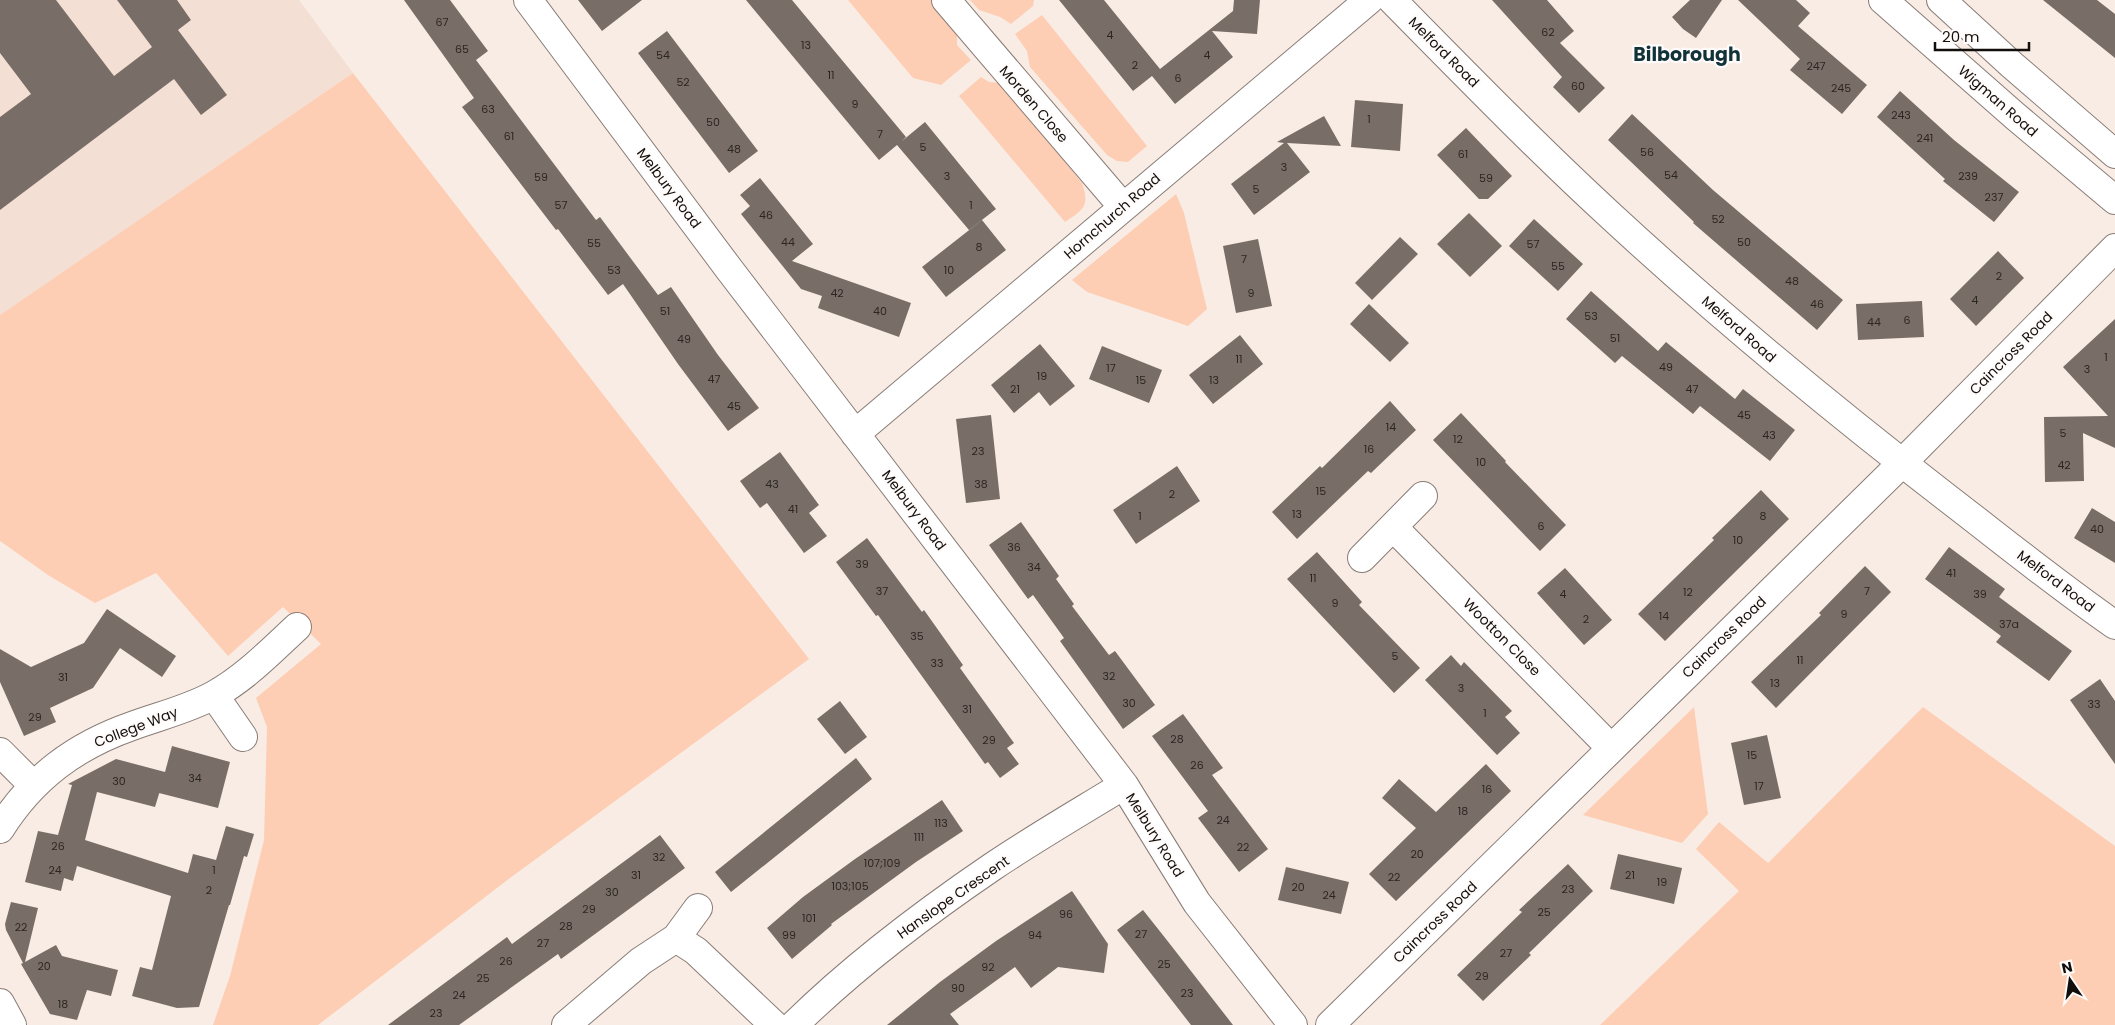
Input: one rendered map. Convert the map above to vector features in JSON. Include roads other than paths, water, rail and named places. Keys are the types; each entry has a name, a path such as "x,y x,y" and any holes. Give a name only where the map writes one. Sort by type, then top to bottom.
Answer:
{"street":[{"name":"Melbury Road","path":"528,0 729,269 1124,785 1197,903 1293,1025"},
{"name":"Morden Close","path":"946,0 1123,207"},
{"name":"Hornchurch Road","path":"855,434 1369,0"},
{"name":"Melford Road","path":"1392,0 1517,126 1613,218 1765,352 1902,463 2077,599 2115,625"},
{"name":"Wigman Road","path":"1883,0 2015,116 2115,200"},
{"path":"1941,0 2012,65 2115,154"},
{"name":"Caincross Road","path":"1330,1025 1902,463 2115,248"},
{"path":"1362,558 1423,496"},
{"name":"Wootton Close","path":"1393,527 1611,748"},
{"name":"College Way","path":"0,829 14,808 33,786 69,756 104,737 183,709 214,695 241,677 297,628"},
{"path":"214,695 243,737"},
{"path":"0,752 33,786"},
{"name":"Hanslope Crescent","path":"794,1025 820,1000 890,941 993,866 1124,785"},
{"path":"566,1025 641,961 676,938 698,908"},
{"path":"676,938 696,951 774,1025"},
{"path":"0,1002 12,1025"}],"district":[{"name":"Bilborough","path":"1687,54"}]}
